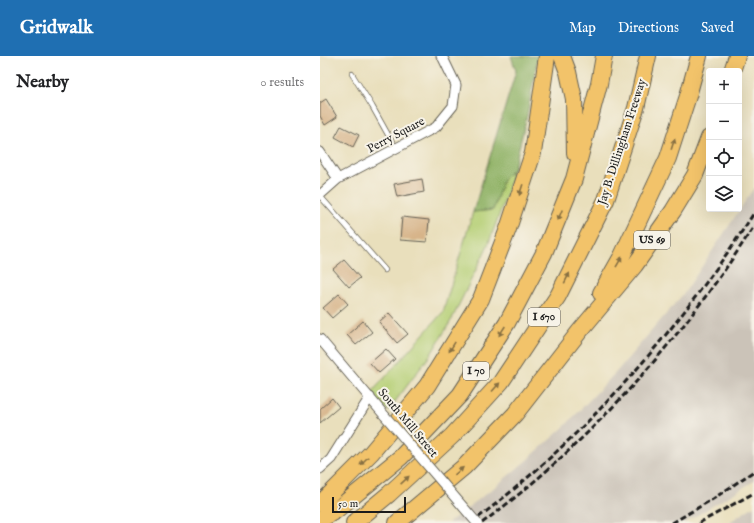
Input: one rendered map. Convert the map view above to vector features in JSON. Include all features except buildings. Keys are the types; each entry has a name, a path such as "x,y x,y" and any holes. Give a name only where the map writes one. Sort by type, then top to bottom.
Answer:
{"highway":[{"path":"320,504 371,453 427,386 481,299 508,228 533,153 547,56"},
{"path":"562,56 568,72 574,99 574,179"},
{"name":"I 70","path":"320,520 334,511 401,457 460,395 511,316 544,253 574,179 599,84 604,56"},
{"name":"Jay B. Dillingham Freeway","path":"354,523 389,494 452,436 501,382 558,296 606,200 636,108 648,56"},
{"path":"397,523 465,466 515,414 579,332 622,256 668,158 699,56"},
{"path":"733,68 737,56"},
{"name":"US 69","path":"579,332 634,265 673,211 695,175 708,140"}],"street":[{"name":"Perry Square","path":"320,195 338,179 436,127 453,106 456,85 441,56"},
{"path":"320,152 338,179"},
{"name":"South Mill Street","path":"320,339 478,523"},
{"path":"320,469 331,459 370,397"}],"lane":[{"path":"352,74 396,149"},
{"path":"320,195 386,270"}],"shaded area":[{"path":"754,188 754,481 684,523 448,523 496,486 565,426 617,371 685,292 738,212 742,212 742,206"},
{"path":"754,506 754,523 728,523"}],"green space":[{"path":"511,56 538,56 527,116 514,168 503,180 493,210 473,212 516,71"},
{"path":"514,168 508,191 488,245 452,319 431,354 388,411 372,392 443,312 473,212 493,210 503,180"}],"railway":[{"path":"471,523 513,490 552,455 590,419 626,381 661,341 693,300 754,213"},
{"path":"482,523 522,492 560,459 597,424 632,387 665,349 696,309 754,226"},
{"path":"672,523 713,499 754,471"},
{"path":"699,523 754,493"}]}
